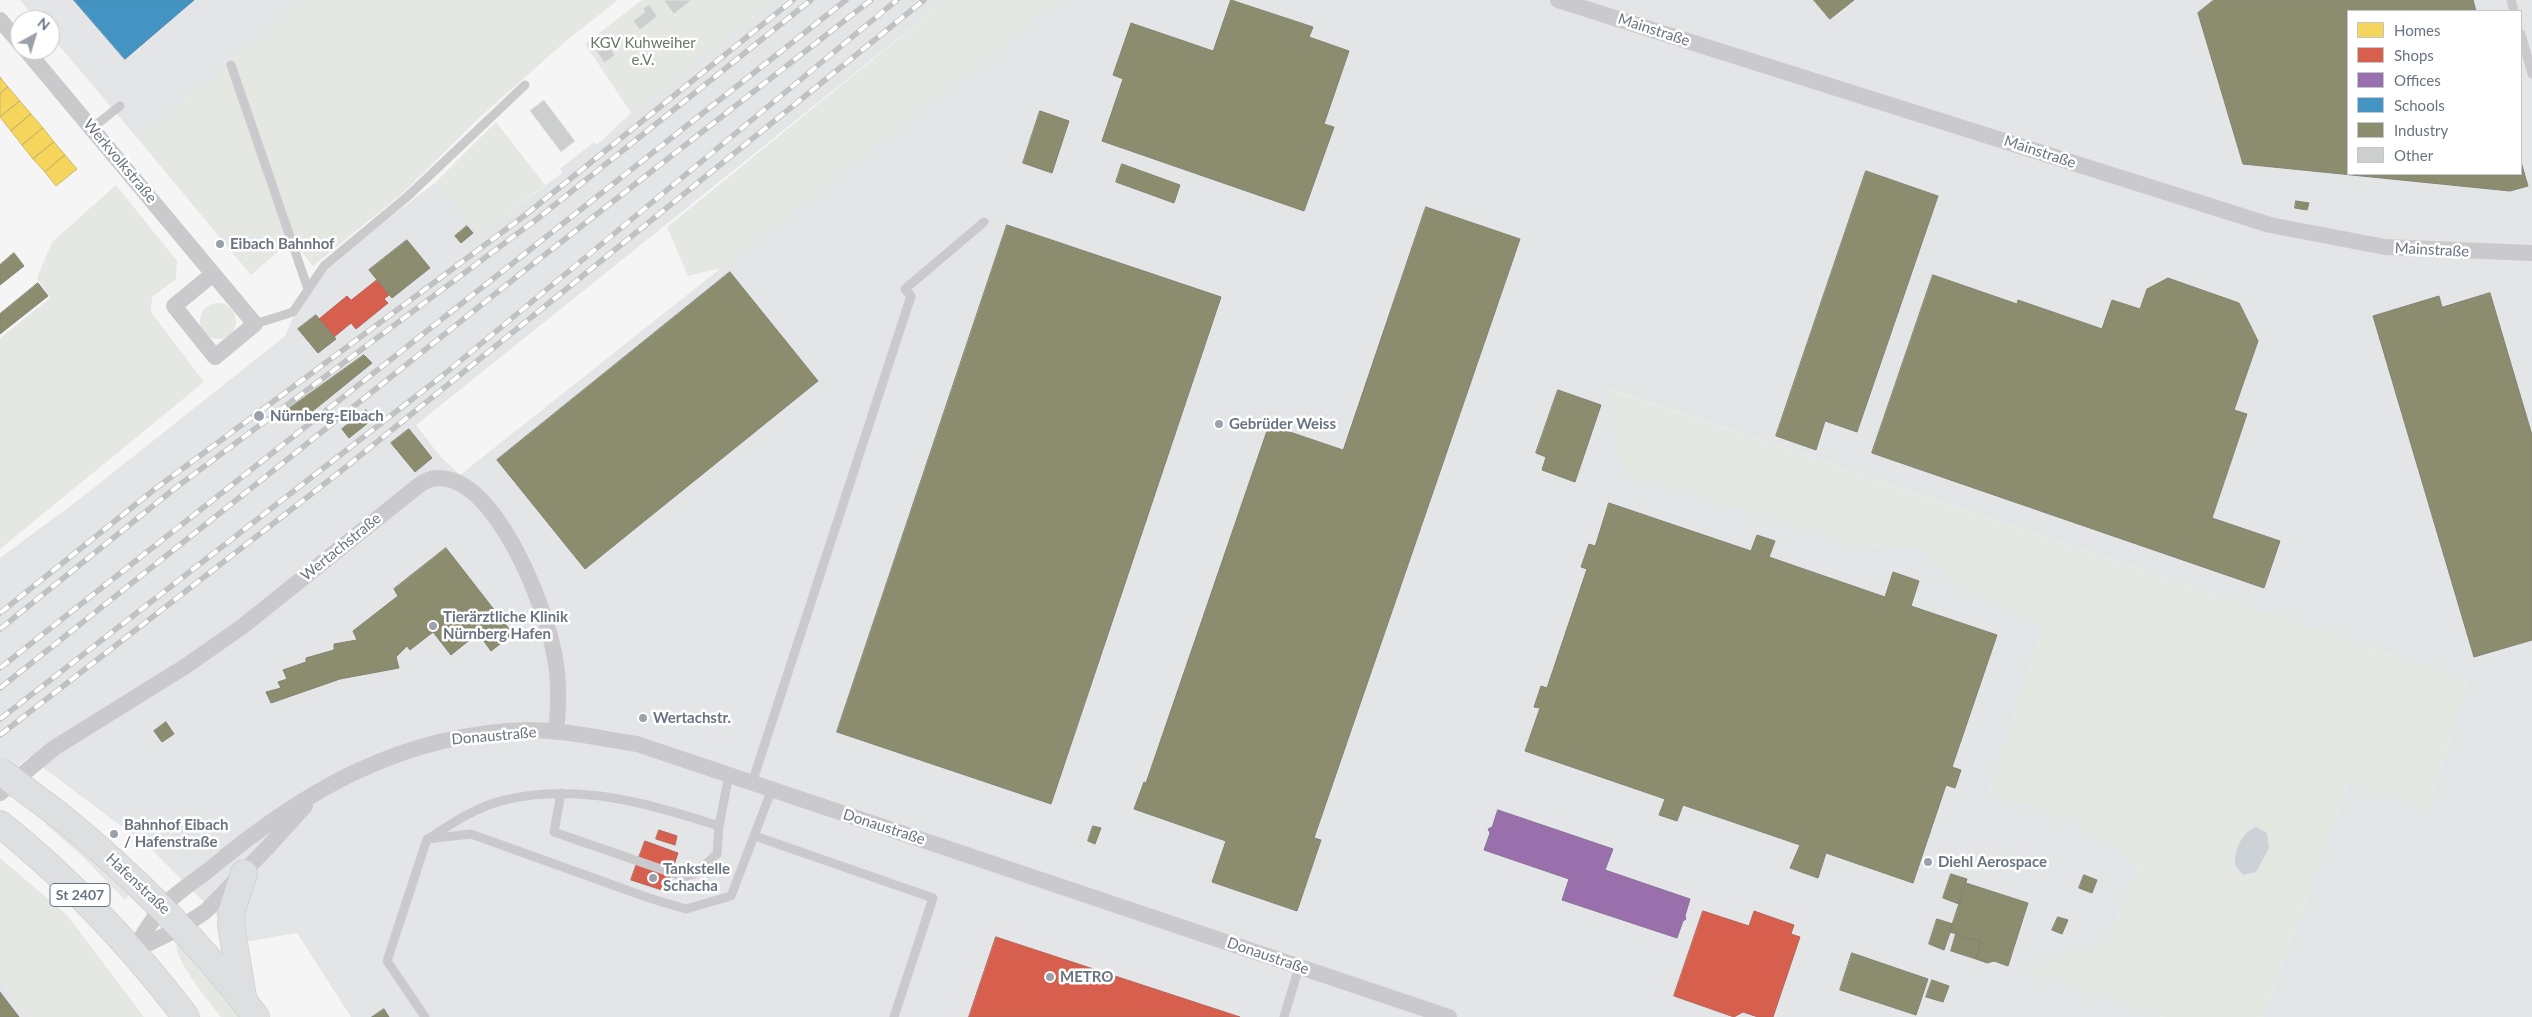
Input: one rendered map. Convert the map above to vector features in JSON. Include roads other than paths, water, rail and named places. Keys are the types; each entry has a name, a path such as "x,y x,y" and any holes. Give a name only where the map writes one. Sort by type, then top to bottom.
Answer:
{"main road":[{"name":"Hafenstraße","path":"0,771 58,814 121,867 163,906 250,1009"},
{"name":"St 2407","path":"0,824 76,890 133,951"},
{"path":"244,873 232,910 231,925 250,1009"},
{"path":"133,951 186,1017"}],"street":[{"name":"Mainstraße","path":"1558,0 2270,225 2385,247 2532,253"},
{"path":"0,20 10,32"},
{"name":"Werkvolkstraße","path":"34,60 254,324"},
{"path":"213,274 174,306 215,357 254,324"},
{"name":"Wertachstraße","path":"0,793 54,748 186,666 243,626 408,494 426,481 436,478 456,483 472,491 484,503 520,557 534,584 545,613 555,653 560,690 556,732"},
{"name":"Donaustraße","path":"133,951 163,906 269,821 354,771 406,750 443,740 504,732 556,732 637,744 1449,1017"},
{"name":"Donaustraße","path":"133,951 182,927 206,911 244,873 314,794"}],"lane":[{"path":"2522,38 2532,74"},
{"path":"231,65 308,289"},
{"path":"254,324 293,312 324,266 408,196 525,85"},
{"path":"92,128 120,106"},
{"path":"752,783 912,296 905,289 984,222"},
{"path":"560,793 554,832 684,877 696,873 717,854 719,826 729,775"},
{"path":"428,839 471,834 649,898 686,909 731,896 772,789"},
{"path":"425,1017 387,961 428,839 463,816 506,799 560,793 636,801 719,826"},
{"path":"754,836 933,898 894,1017"},
{"path":"1284,1017 1299,967"}],"railway":[{"path":"0,613 155,489 524,216 793,0"},
{"path":"0,629 174,489 537,219 811,0"},
{"path":"0,668 846,0"},
{"path":"0,688 524,271 871,0"},
{"path":"0,719 442,376 897,0"},
{"path":"0,735 341,471 924,0"}],"place":[{"name":"Eibach Bahnhof","path":"220,244"},
{"name":"Nürnberg-Eibach","path":"259,416"},
{"name":"Gebrüder Weiss","path":"1219,424"},
{"name":"Tierärztliche Klinik Nürnberg Hafen","path":"433,626"},
{"name":"Wertachstr.","path":"643,718"},
{"name":"Bahnhof Eibach / Hafenstraße","path":"114,834"},
{"name":"Diehl Aerospace","path":"1928,862"},
{"name":"Tankstelle Schacha","path":"653,878"},
{"name":"METRO","path":"1050,977"}],"park label":[{"name":"KGV Kuhweiher e.V.","path":"643,52"}]}
